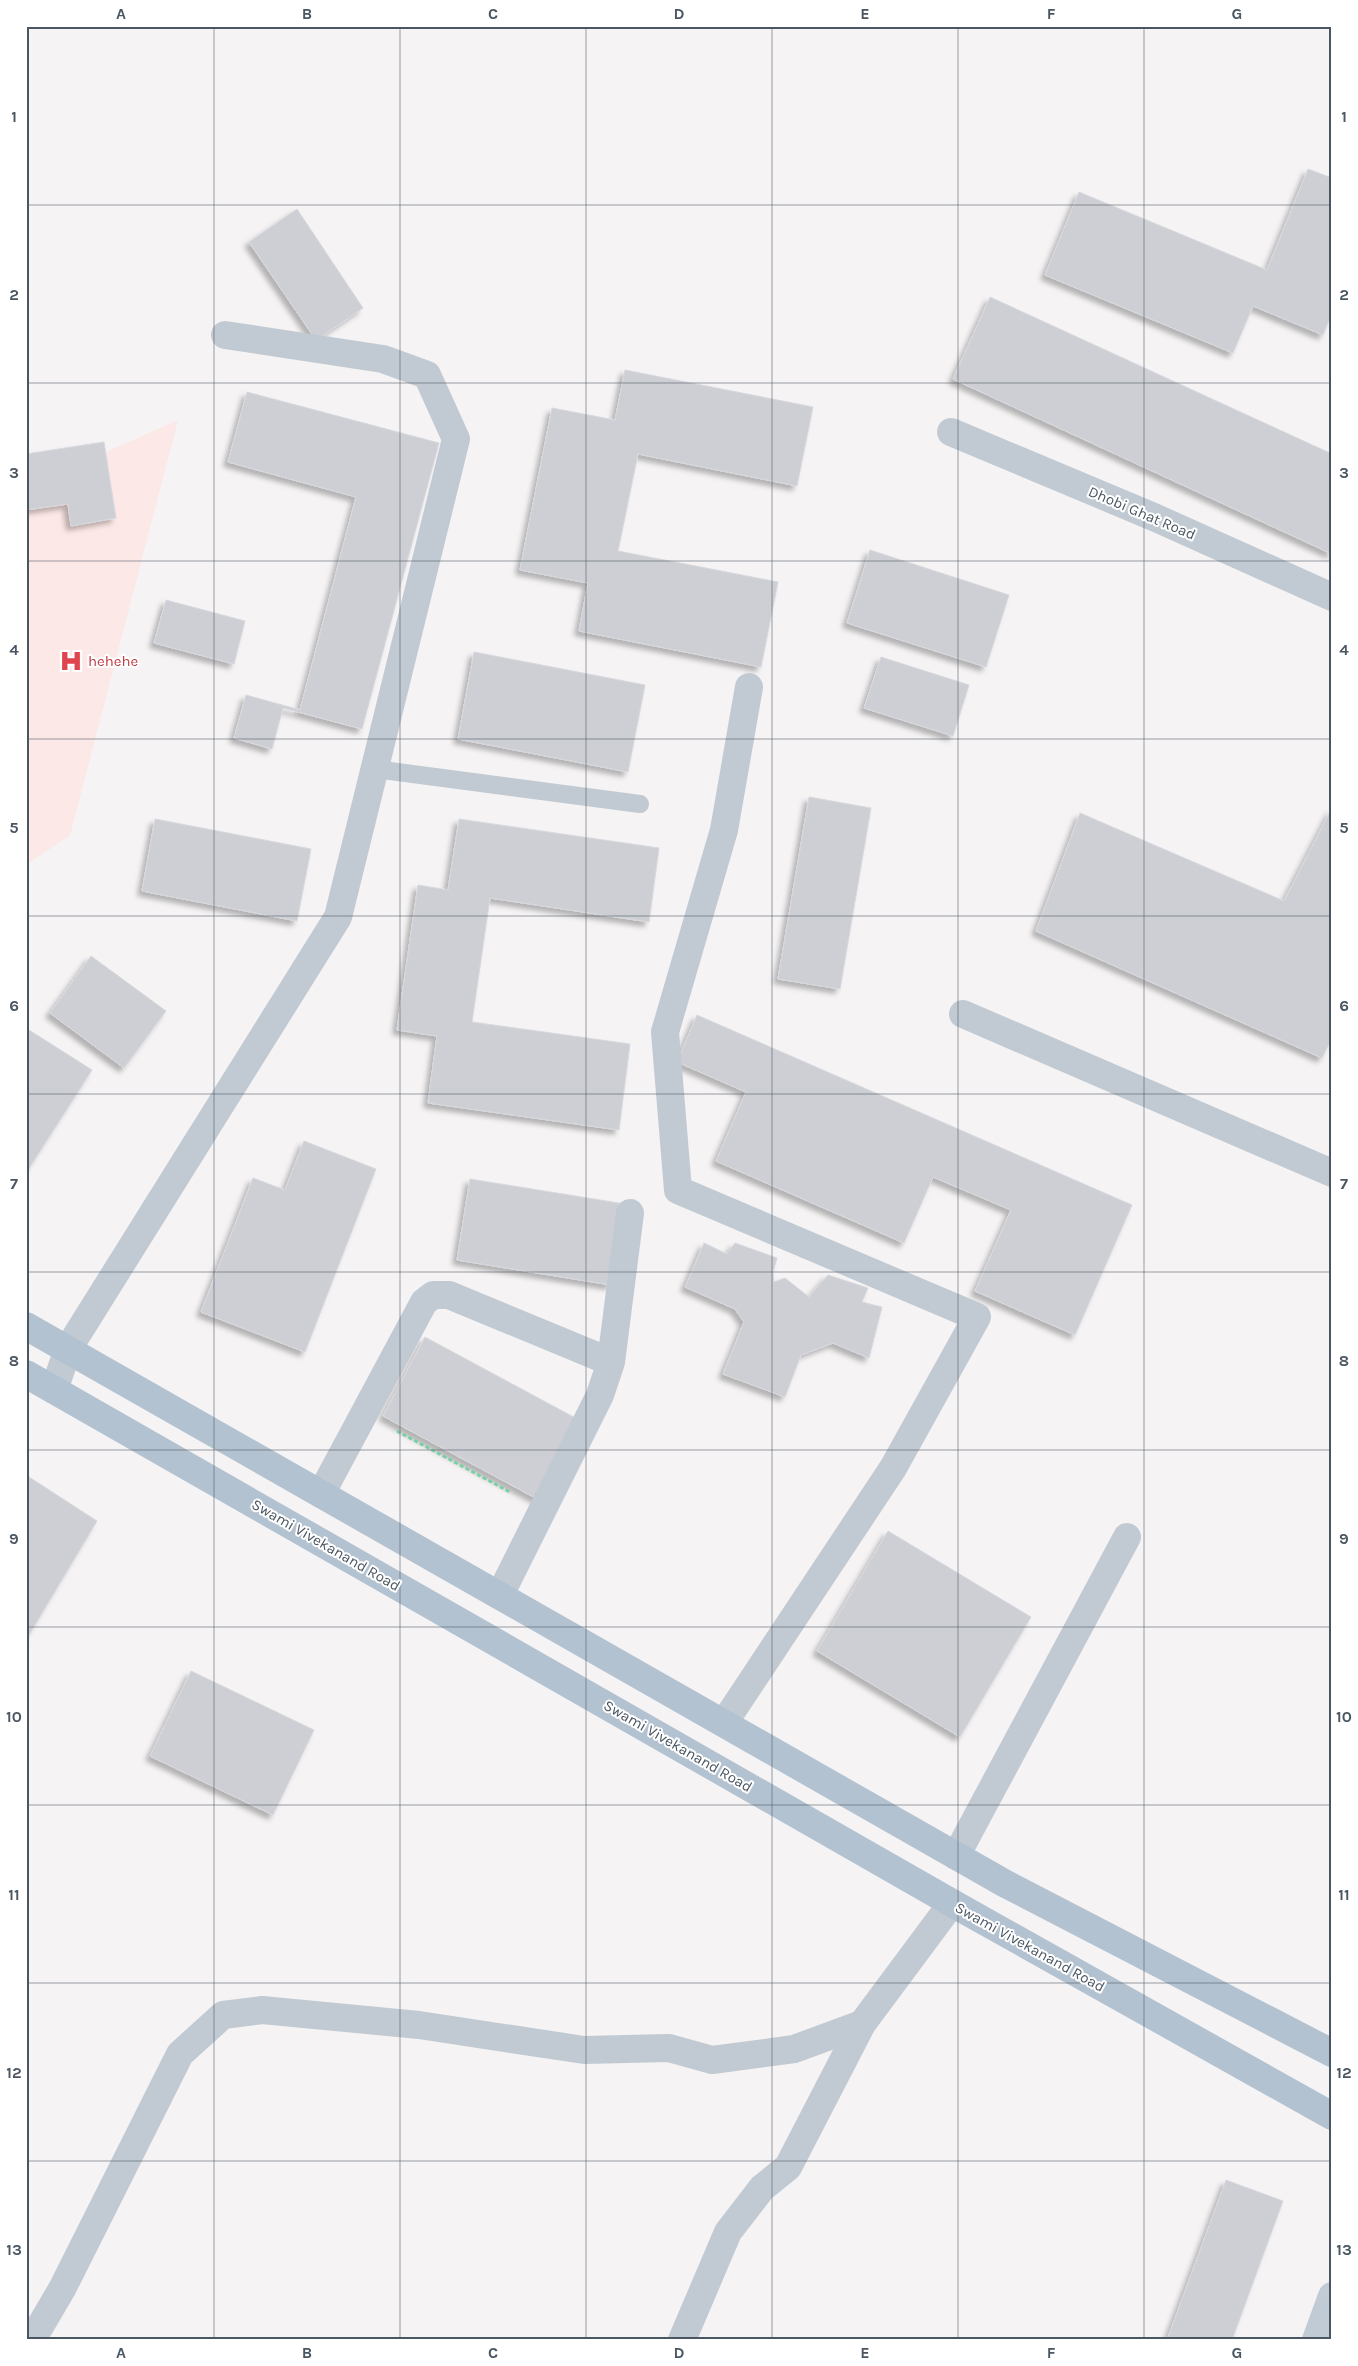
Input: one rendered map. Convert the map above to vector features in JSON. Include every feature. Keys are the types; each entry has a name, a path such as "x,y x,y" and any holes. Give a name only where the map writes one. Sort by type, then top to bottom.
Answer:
{"main road":[{"path":"26,1326 956,1856 1332,2053"},
{"name":"Swami Vivekanand Road","path":"26,1374 952,1903 1332,2116"}],"street":[{"path":"54,1390 68,1349 338,917 456,440 427,375 383,359 225,335"},
{"name":"Dhobi Ghat Road","path":"951,432 1156,518 1332,597"},
{"path":"724,1724 893,1468 976,1317 678,1190 665,1032 724,830 748,687"},
{"path":"963,1014 1332,1173"},
{"path":"500,1595 600,1395 611,1362 630,1213"},
{"path":"321,1494 424,1302 433,1295 449,1295 611,1362"},
{"path":"956,1856 1127,1537"},
{"path":"682,2340 728,2232 762,2188 788,2167 862,2024 952,1903"},
{"path":"32,2340 62,2289 180,2054 223,2015 262,2010 409,2024 584,2050 669,2048 712,2060 794,2049 862,2024"},
{"path":"1316,2340 1332,2296"}],"lane":[{"path":"375,769 640,804"}],"path":[{"path":"365,1414 544,1510"}],"shaded area":[{"name":"hehehe","path":"178,420 70,835 26,865 26,488"}],"building":[{"path":"1308,169 1332,178 1332,313 1323,335 1253,306 1233,353 1045,275 1079,192 1267,270"},
{"path":"297,209 363,308 316,340 249,242"},
{"path":"990,297 1332,454 1332,554 953,379"},
{"path":"625,370 813,407 797,486 638,454 618,551 778,582 761,667 579,631 588,583 520,570 552,408 615,420"},
{"path":"247,392 439,443 362,729 283,708 272,749 234,738 246,695 300,710 356,497 228,462"},
{"path":"104,442 116,518 71,526 68,504 26,510 26,454"},
{"path":"870,550 1009,595 986,667 847,623"},
{"path":"166,600 245,621 234,664 154,643"},
{"path":"474,652 645,685 628,772 458,739"},
{"path":"881,657 969,685 953,736 864,708"},
{"path":"809,797 871,808 840,989 778,979"},
{"path":"1332,808 1332,1038 1322,1058 1036,931 1080,813 1284,901"},
{"path":"155,819 311,849 297,921 142,891"},
{"path":"459,819 659,848 649,922 490,898 472,1022 630,1044 619,1130 428,1103 437,1036 397,1030 418,885 448,890"},
{"path":"91,956 166,1011 124,1068 50,1013"},
{"path":"697,1015 1132,1205 1075,1335 975,1291 1011,1210 933,1177 904,1243 716,1161 746,1092 677,1062"},
{"path":"26,1028 92,1070 26,1173"},
{"path":"304,1141 376,1169 305,1352 201,1312 253,1178 285,1190"},
{"path":"470,1179 625,1204 611,1285 457,1260"},
{"path":"704,1243 727,1254 735,1243 777,1258 773,1272 774,1282 785,1278 809,1297 828,1275 868,1288 862,1302 882,1307 869,1358 833,1343 801,1355 785,1397 723,1374 744,1322 735,1309 685,1287"},
{"path":"425,1337 583,1422 541,1501 383,1416"},
{"path":"26,1475 97,1521 26,1640"},
{"path":"888,1531 1031,1617 960,1737 817,1651"},
{"path":"191,1671 314,1730 273,1815 150,1756"},
{"path":"1226,2180 1283,2201 1232,2340 1167,2340"}],"place":[{"name":"hehehe","path":"71,661"}]}
